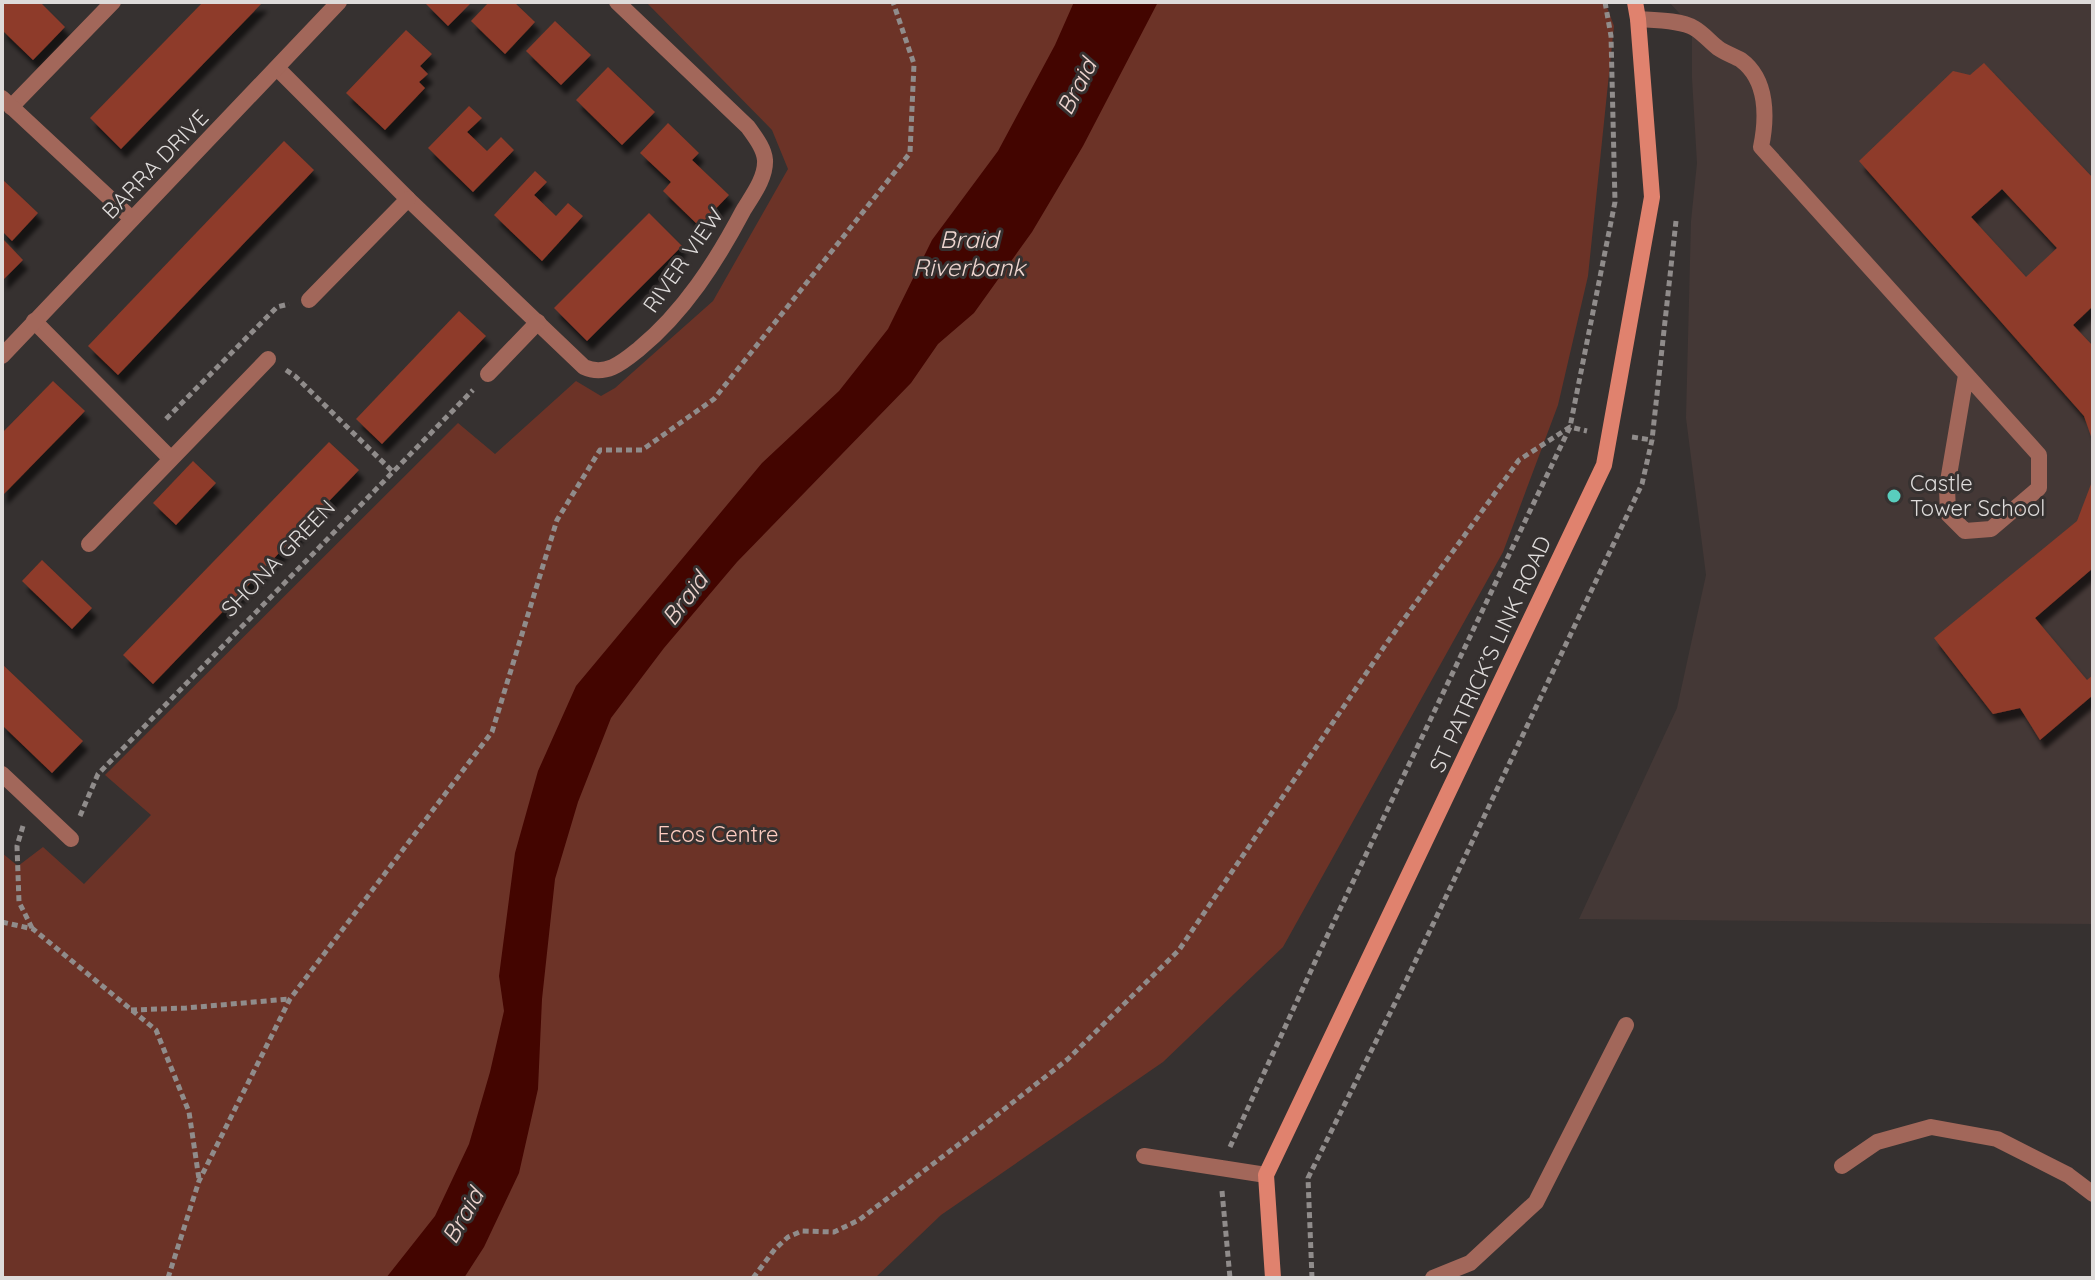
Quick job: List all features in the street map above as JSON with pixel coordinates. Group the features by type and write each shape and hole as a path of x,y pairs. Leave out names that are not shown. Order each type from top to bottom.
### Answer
{"street":[{"path":"113,2 7,103 132,219"},
{"name":"BARRA DRIVE","path":"2,356 339,2"},
{"name":"RIVER VIEW","path":"277,68 408,199 584,367 603,371 617,366 655,336 679,311 723,248 762,178 765,158 748,127 617,2"},
{"path":"1637,10 1662,21 1692,27 1718,48 1743,62 1759,81 1763,95 1765,130 1761,147 2039,455 2039,488 1991,529 1965,531 1948,514 1947,487 1966,375"},
{"name":"ST PATRICK’S LINK ROAD","path":"1273,1278 1266,1175 1604,465 1652,197 1637,10"},
{"path":"309,300 408,199"},
{"path":"34,321 170,458"},
{"path":"488,374 538,322"},
{"path":"89,544 268,359"},
{"path":"2,774 71,839"},
{"path":"1433,1278 1470,1263 1536,1202 1626,1025"},
{"path":"1842,1166 1877,1142 1931,1127 1997,1139 2068,1175 2093,1194"},
{"path":"1144,1156 1266,1175"}],"path":[{"path":"168,1278 199,1181 290,999 492,732 557,520 600,450 642,450 714,399 910,153 914,64 893,2"},
{"path":"1230,1278 1220,1168 1570,427 1615,202 1611,36 1605,2"},
{"path":"149,437 277,307 309,300"},
{"path":"253,331 268,359 295,376 393,472"},
{"name":"SHONA GREEN","path":"71,839 98,774 488,374"},
{"path":"753,1278 788,1237 802,1231 834,1232 859,1220 891,1197 1068,1059 1170,959 1197,924 1386,644 1519,460 1570,427"},
{"path":"1312,1278 1308,1178 1406,981 1642,484 1652,440"},
{"path":"31,801 17,846 19,902 33,929 156,1030 189,1112 199,1181"},
{"path":"2,922 33,929"},
{"path":"131,1010 290,999"}],"shaded area":[{"name":"Castle Tower School","path":"1669,2 2093,2 2093,924 1579,919 1677,708 1706,575 1686,418 1691,221 1697,163 1692,27"}],"green space":[{"name":"Ecos Centre","path":"646,2 1605,2 1614,26 1588,276 1558,405 1503,552 1283,947 1163,1062 941,1215 875,1278 2,1278 2,853 18,866 43,847 84,884 151,815 105,775 458,423 495,454 576,381 601,396 615,388 713,301 788,169 772,130"}],"water":[{"name":"Braid Riverbank","path":"1074,2 1158,2 1083,146 1032,232 974,313 938,344 911,383 737,562 664,648 611,718 578,802 555,879 542,999 538,1089 519,1173 484,1247 464,1278 386,1278 435,1216 469,1144 504,1011 499,976 515,853 538,771 576,686 762,463 839,391 888,329 932,240 998,151 1055,45"}],"building":[{"path":"2,2 40,2 65,27 33,60 2,30"},
{"path":"203,2 263,2 121,149 90,118"},
{"path":"424,2 472,2 448,26"},
{"path":"489,2 514,2 535,22 505,54 471,21"},
{"path":"555,21 591,55 561,85 526,51"},
{"path":"406,30 432,54 420,66 428,74 419,82 425,88 385,130 346,93"},
{"path":"1984,63 2093,178 2093,306 2073,325 2093,346 2093,442 2084,416 1859,161 1953,71 1970,75","holes":["2002,189 2057,248 2026,277 1971,217"]},
{"path":"608,67 655,112 622,145 576,100"},
{"path":"469,106 482,118 467,132 487,151 501,137 514,150 473,192 428,148"},
{"path":"668,123 699,153 692,160 729,195 699,226 663,191 671,182 640,153"},
{"path":"284,141 314,170 118,375 88,346"},
{"path":"535,171 547,182 534,195 556,216 568,203 583,216 542,261 494,215"},
{"path":"2,179 38,213 12,241 2,231"},
{"path":"649,213 682,246 587,341 554,308"},
{"path":"2,238 23,260 2,281"},
{"path":"459,311 486,336 382,444 356,419"},
{"path":"53,381 85,411 2,496 2,433"},
{"path":"329,442 359,470 153,684 123,655"},
{"path":"193,461 216,483 176,525 153,503"},
{"path":"2093,479 2093,568 2035,618 2087,680 2093,675 2093,695 2040,740 2020,708 1993,714 1934,638 2077,521"},
{"path":"42,560 92,608 72,629 22,581"},
{"path":"2,664 83,741 52,773 2,725"}],"place":[{"name":"Castle Tower School","path":"1894,496"}],"water label":[{"name":"Braid","path":"1077,87"},
{"name":"Braid","path":"685,599"},
{"name":"Braid","path":"463,1216"}]}
